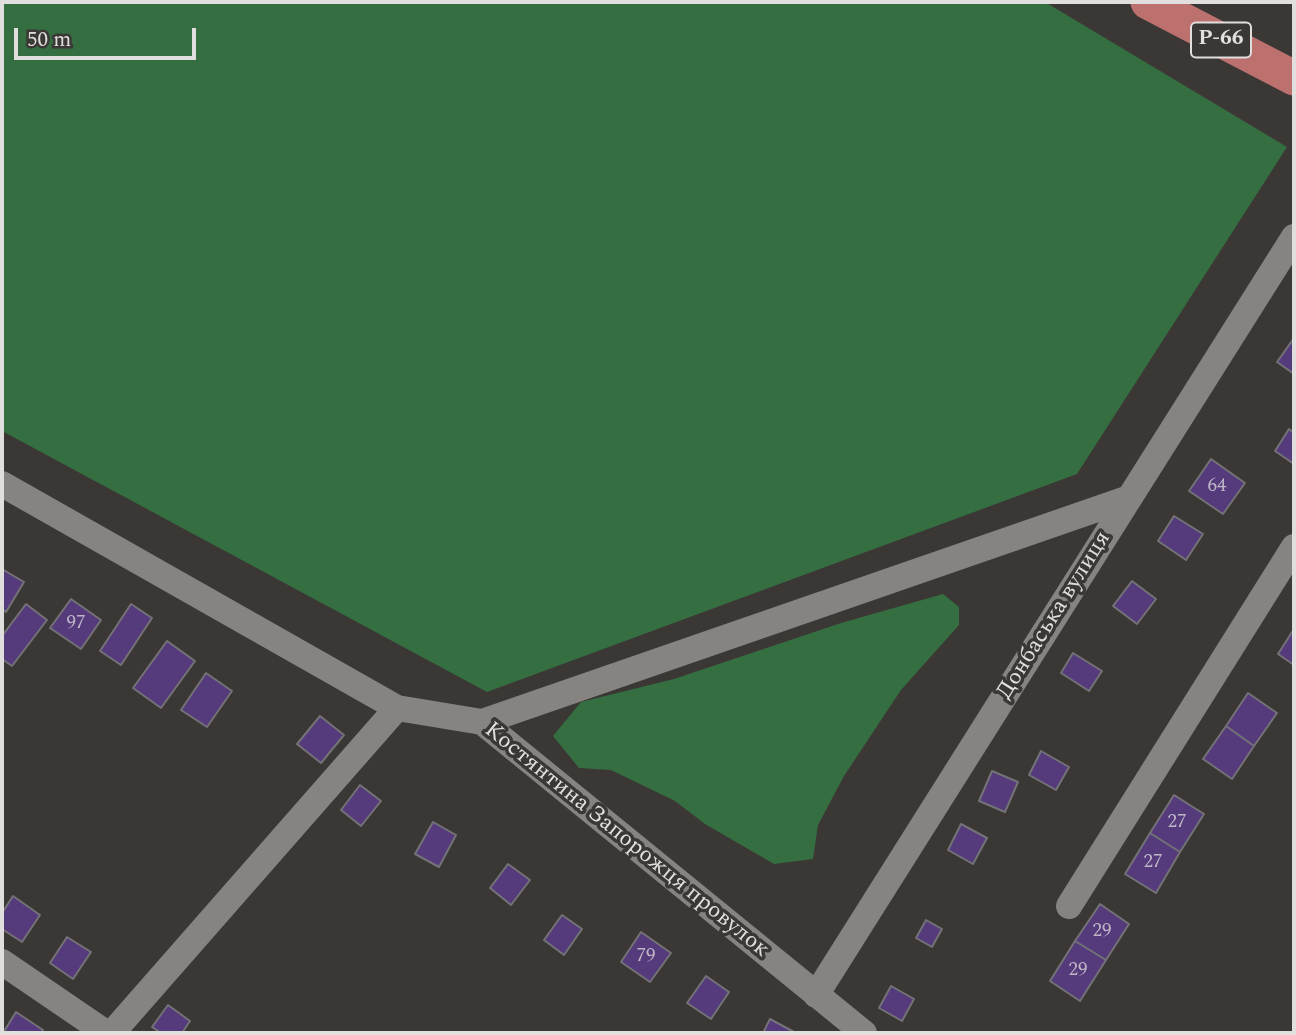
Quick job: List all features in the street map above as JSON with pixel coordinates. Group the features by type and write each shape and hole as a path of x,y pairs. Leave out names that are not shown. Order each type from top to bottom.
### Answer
{"main road":[{"name":"Р-66","path":"1148,2 1294,78"}],"street":[{"name":"Донбаська вулиця","path":"816,995 1294,237"},
{"name":"Костянтина Запорожця провулок","path":"2,484 397,708 482,722 864,1033"},
{"path":"482,722 1129,498"},
{"path":"1069,906 1294,547"},
{"path":"112,1033 397,708"},
{"path":"2,962 106,1033"}],"green space":[{"path":"2,2 1045,2 1287,147 1077,474 487,692 2,431"},
{"path":"943,594 959,607 959,625 901,690 844,776 818,825 813,859 774,864 705,824 675,801 611,770 579,768 553,736 581,702 674,679 841,623"}],"building":[{"path":"1294,338 1294,374 1277,362"},
{"path":"1289,429 1294,433 1294,464 1275,451"},
{"path":"1211,459 1245,483 1223,514 1189,491"},
{"path":"1174,516 1203,534 1186,560 1158,541"},
{"path":"2,569 24,582 6,612 2,609"},
{"path":"1132,581 1156,599 1137,624 1113,606"},
{"path":"71,599 101,620 81,649 50,628"},
{"path":"26,604 47,620 12,666 2,659 2,636"},
{"path":"131,604 152,618 121,665 100,651"},
{"path":"1294,629 1294,665 1278,654"},
{"path":"167,641 195,661 161,708 133,688"},
{"path":"1073,653 1102,671 1089,691 1061,673"},
{"path":"206,673 232,691 207,727 181,710"},
{"path":"1248,693 1277,713 1254,746 1226,726"},
{"path":"320,716 344,735 321,763 297,744"},
{"path":"1226,726 1254,746 1232,779 1203,759"},
{"path":"1041,751 1069,767 1056,790 1029,775"},
{"path":"992,771 1018,782 1005,812 979,801"},
{"path":"360,785 381,801 361,826 341,810"},
{"path":"1174,795 1204,814 1180,852 1150,833"},
{"path":"433,822 456,835 439,867 415,854"},
{"path":"961,824 987,838 973,864 948,850"},
{"path":"1150,833 1180,852 1156,893 1125,874"},
{"path":"508,864 530,880 511,905 490,888"},
{"path":"13,896 40,915 22,942 2,929 2,913"},
{"path":"1100,904 1129,924 1106,960 1075,941"},
{"path":"562,915 582,929 564,955 544,940"},
{"path":"926,920 942,929 932,947 916,938"},
{"path":"641,932 671,953 650,982 621,962"},
{"path":"67,937 91,952 73,979 50,963"},
{"path":"1075,941 1106,960 1080,1001 1050,981"},
{"path":"706,976 729,992 711,1019 687,1003"},
{"path":"891,986 914,999 902,1021 879,1008"},
{"path":"168,1005 190,1021 182,1033 161,1033 152,1027"},
{"path":"16,1012 43,1030 41,1033 3,1033"},
{"path":"770,1019 796,1033 763,1033"}]}
